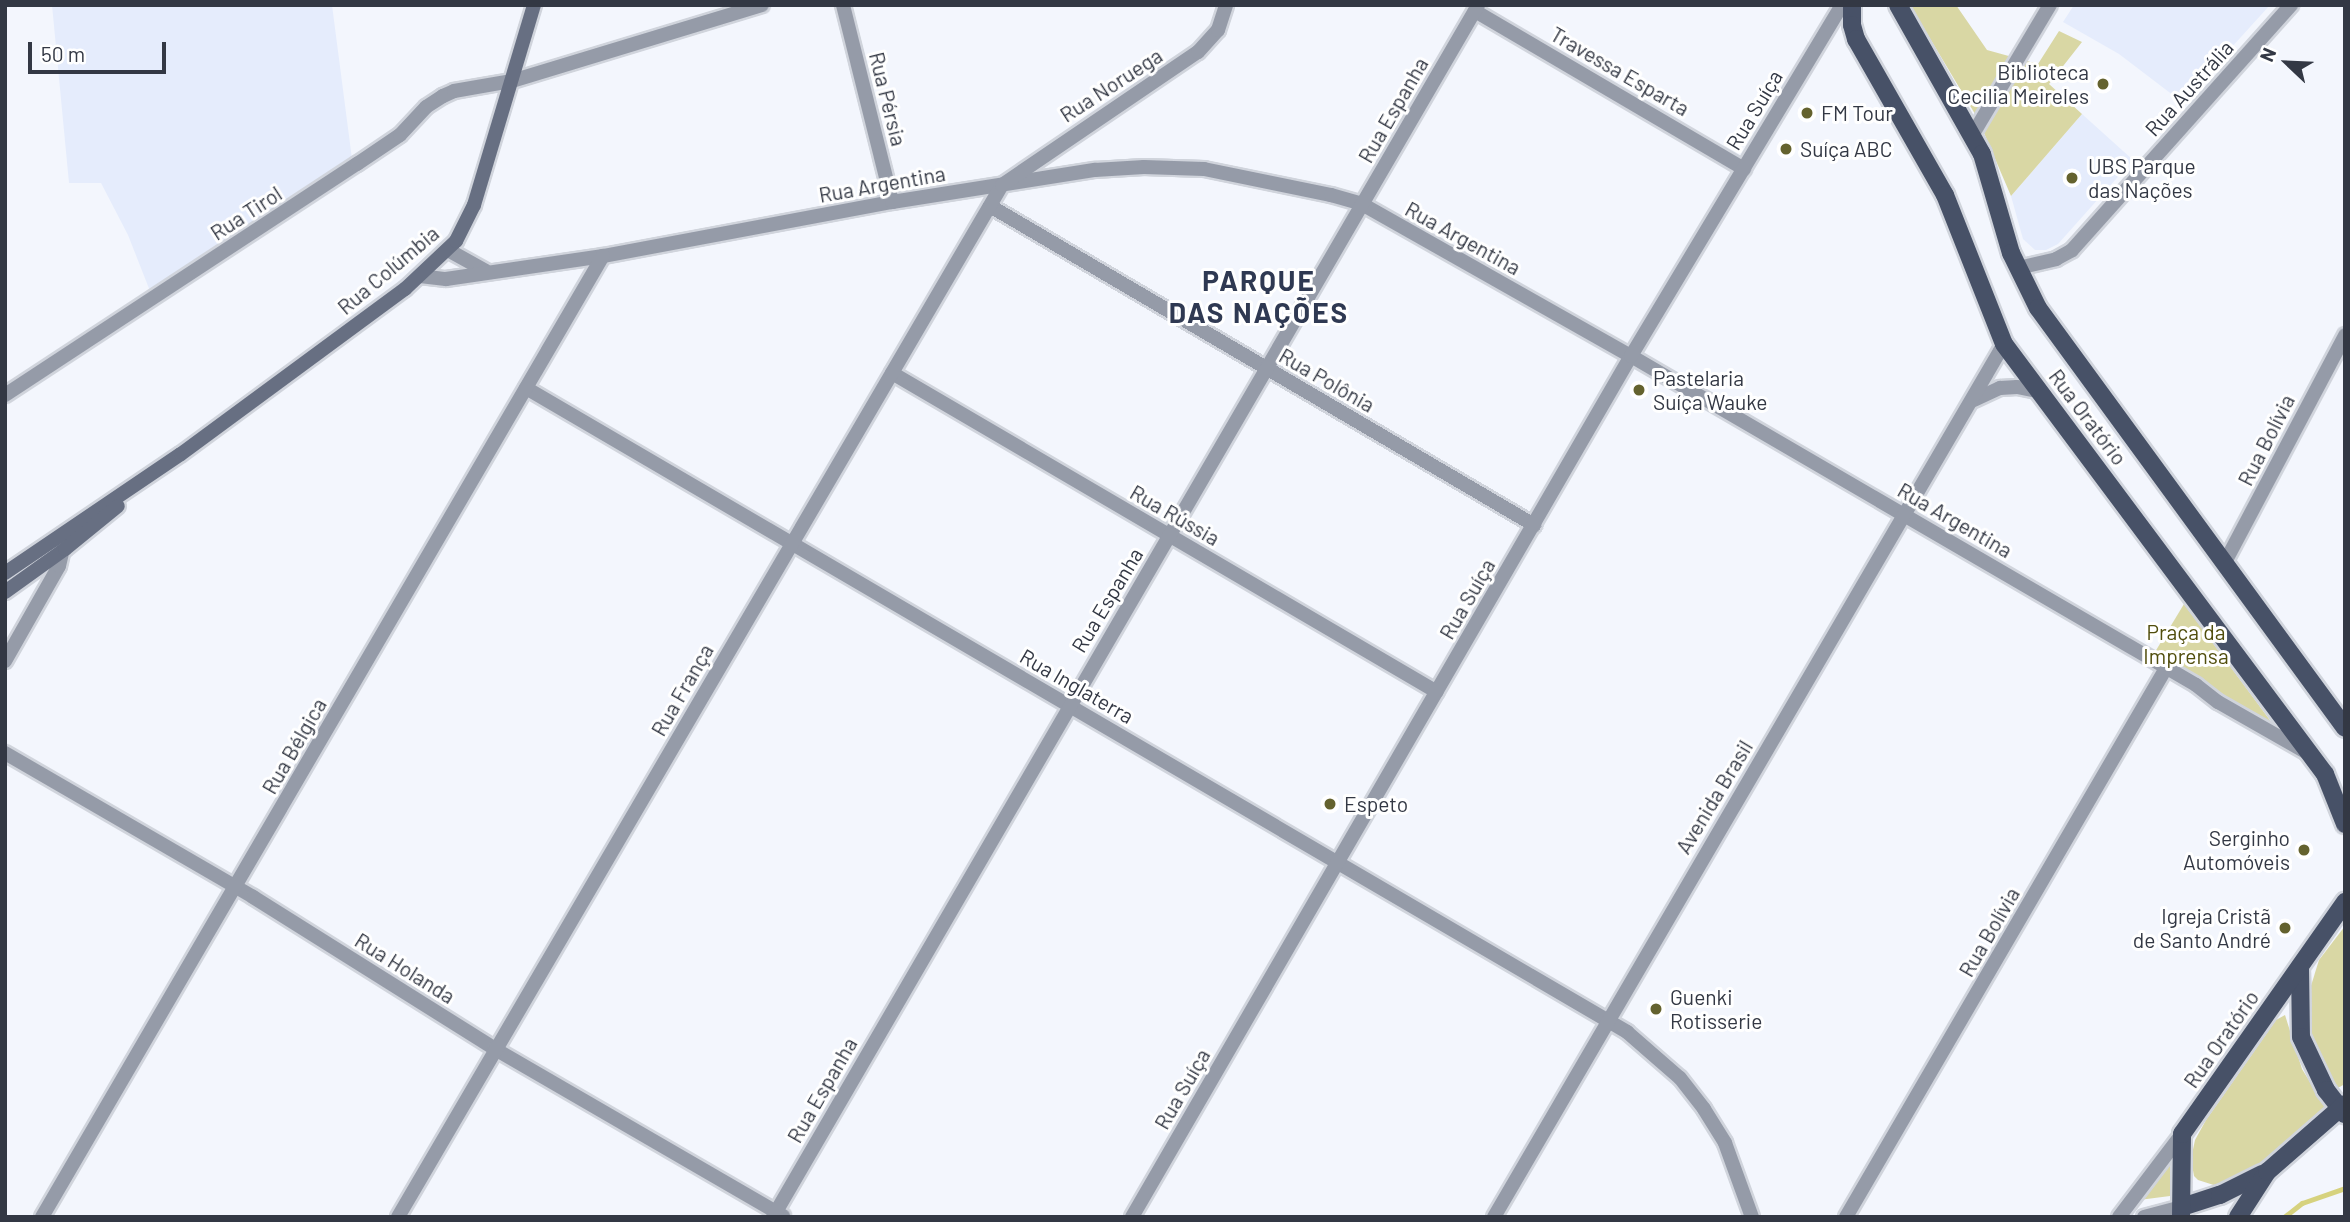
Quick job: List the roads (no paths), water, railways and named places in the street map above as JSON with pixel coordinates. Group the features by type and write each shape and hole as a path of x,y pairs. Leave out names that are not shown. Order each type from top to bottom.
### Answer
{"main road":[{"name":"Rua Colúmbia","path":"5,592 65,549 181,454 419,276 448,250 466,226 474,205 534,5"},
{"name":"Rua Oratório","path":"1852,5 1852,25 1856,40 1945,195 2004,345 2042,392 2325,774 2345,824"},
{"name":"Rua Oratório","path":"1898,5 1973,134 1991,176 2018,268 2046,320 2344,724"},
{"name":"Rua Colúmbia","path":"5,573 181,454"},
{"name":"Rua Oratório","path":"2182,1134 2345,902"},
{"path":"2182,1134 2182,1212 2267,1172 2343,1109 2312,1066 2301,1037 2300,967"},
{"path":"2238,1217 2267,1172"},
{"path":"2181,1178 2220,1195"}],"street":[{"name":"Rua Tirol","path":"5,395 358,164 400,135 426,107 443,96 454,91 512,81 762,5"},
{"name":"Rua Pérsia","path":"843,5 892,202"},
{"name":"Rua Noruega","path":"1002,185 1198,52 1218,30 1226,5"},
{"name":"Rua Suíça","path":"1132,1217 1631,356 1842,5"},
{"path":"1973,134 2050,5"},
{"name":"Rua Austrália","path":"2018,268 2056,259 2072,250 2291,5"},
{"name":"Travessa Esparta","path":"1477,8 1744,169"},
{"name":"Rua Espanha","path":"777,1215 1068,705 1170,536 1477,8"},
{"name":"Rua Argentina","path":"419,276 446,279 603,256 892,202 1094,170 1144,167 1204,169 1362,205 1905,514 2310,755"},
{"name":"Rua França","path":"398,1217 1002,185"},
{"name":"Rua Polônia","path":"990,206 1534,525"},
{"path":"448,250 487,272"},
{"name":"Rua Bélgica","path":"42,1217 603,256"},
{"path":"577,259 580,295"},
{"name":"Rua Bolívia","path":"2224,564 2345,335"},
{"name":"Avenida Brasil","path":"1494,1217 1606,1020 2004,345"},
{"name":"Rua Rússia","path":"892,373 1437,692"},
{"path":"1973,401 2000,388 2017,387 2042,392"},
{"name":"Rua Inglaterra","path":"527,388 1606,1020 1651,1051 1680,1078 1704,1109 1725,1143 1752,1217"},
{"path":"5,661 60,566 65,549 61,534"},
{"name":"Rua Bolívia","path":"1846,1217 2166,668"},
{"name":"Rua Holanda","path":"5,753 234,886 495,1049 777,1215"},
{"path":"2119,1217 2182,1134"},
{"path":"2144,1217 2182,1212"}],"waterway":[{"path":"2284,1217 2302,1203 2345,1188"}],"place":[{"name":"Biblioteca Cecilia Meireles","path":"2103,84"},
{"name":"FM Tour","path":"1807,113"},
{"name":"Suíça ABC","path":"1786,149"},
{"name":"UBS Parque das Nações","path":"2072,178"},
{"name":"Pastelaria Suíça Wauke","path":"1639,390"},
{"name":"Espeto","path":"1330,804"},
{"name":"Serginho Automóveis","path":"2304,850"},
{"name":"Igreja Cristã de Santo André","path":"2285,928"},
{"name":"Guenki Rotisserie","path":"1656,1009"}],"district":[{"name":"PARQUE DAS NAÇÕES","path":"1259,296"}],"park label":[{"name":"Praça da Imprensa","path":"2186,644"}]}
